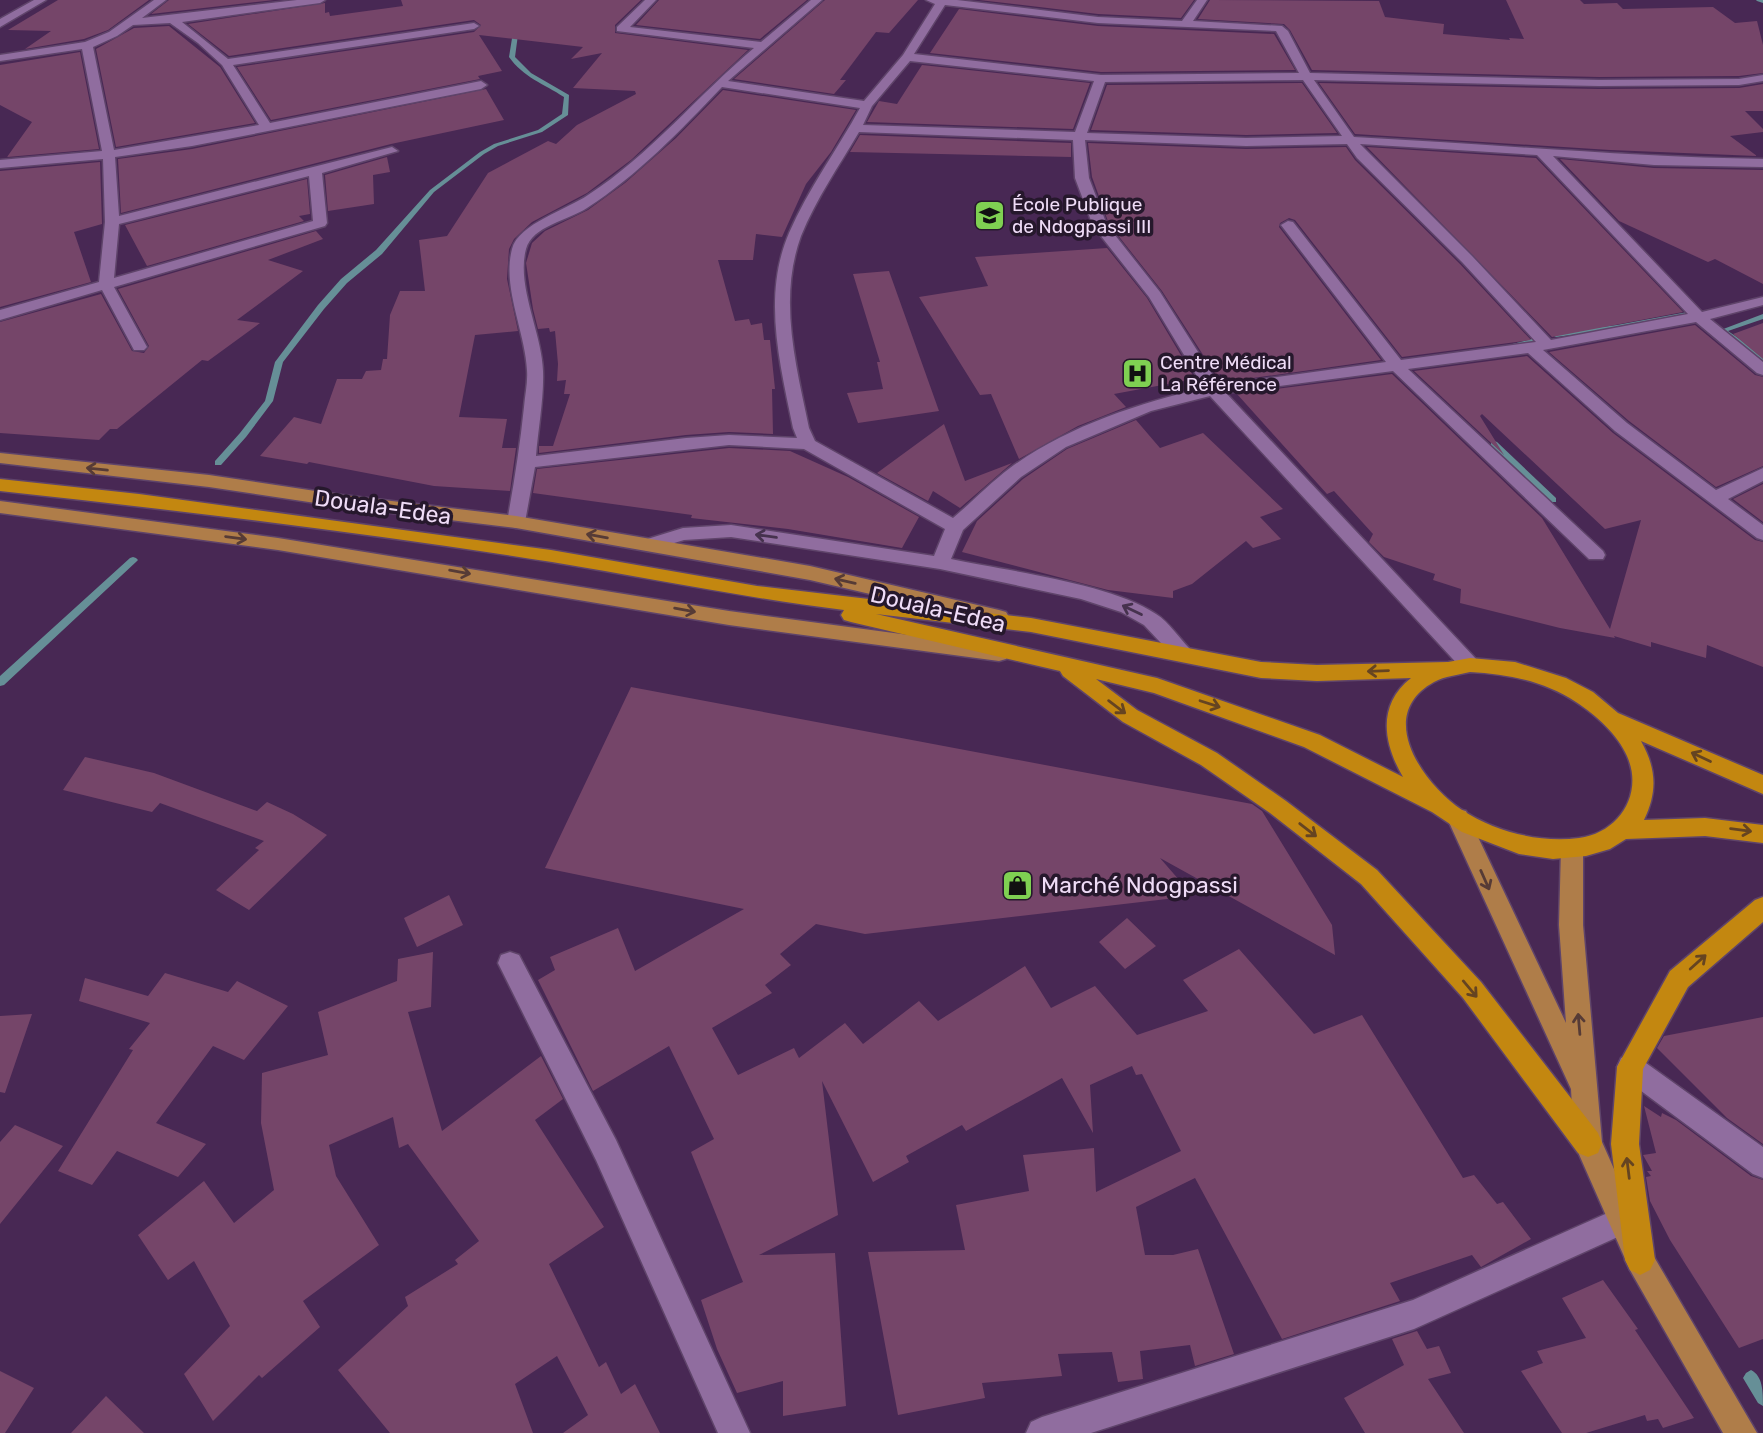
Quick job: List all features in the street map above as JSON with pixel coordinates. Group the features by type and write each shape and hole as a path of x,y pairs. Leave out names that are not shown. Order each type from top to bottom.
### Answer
{"highway":[{"name":"Douala-Edea","path":"0,485 139,500 551,556 757,593 1157,687 1240,713 1312,741 1449,812"},
{"name":"Douala-Edea","path":"757,593 1031,625 1261,670 1317,673 1447,669"},
{"path":"1470,665 1498,666 1528,672 1558,683 1585,698 1610,718 1629,741 1641,765 1644,789 1639,811 1624,830 1601,843 1572,849 1538,848 1503,840 1449,812 1418,783 1402,759 1395,734 1397,712 1407,693 1424,679 1447,669 1470,665"},
{"path":"1063,666 1130,716 1209,759 1369,877 1472,990 1588,1143"},
{"path":"1610,718 1763,785"},
{"path":"1624,830 1704,827 1763,834"},
{"path":"1640,1260 1625,1144 1630,1067 1679,979 1763,907"}],"main road":[{"path":"0,458 209,481 342,501 516,522 810,573 1031,625"},
{"path":"0,507 363,556 729,618 1025,657"},
{"path":"1449,812 1585,1092"},
{"path":"1572,849 1571,925 1588,1143 1640,1260 1741,1433"}],"street":[{"path":"0,24 41,0"},
{"path":"0,58 87,45 113,34 161,0"},
{"path":"131,22 172,20 320,0"},
{"path":"651,0 621,25 621,29 761,46"},
{"path":"516,522 527,463 535,370 517,272 519,247 537,229 578,208 616,183 676,130 719,83 817,0"},
{"path":"808,444 801,428 781,310 789,253 813,199 867,105 907,57 939,0 1098,20 1278,28 1283,31 1306,76 1349,140 1468,259 1539,346 1621,427 1763,534"},
{"path":"1185,24 1202,0"},
{"path":"172,20 202,41 226,64 266,127"},
{"path":"226,64 314,48 474,26"},
{"path":"87,45 109,155 112,222 106,285 139,347"},
{"path":"907,57 1101,78 1306,76 1599,83 1739,82 1763,78"},
{"path":"1101,78 1079,137 1082,178 1100,226 1155,295 1214,390 1470,665"},
{"path":"719,83 867,105"},
{"path":"0,164 109,155 190,143 481,85"},
{"path":"855,128 1246,142 1349,140 1541,151 1654,161 1763,163"},
{"path":"112,222 392,151"},
{"path":"1541,151 1699,317 1763,370"},
{"path":"0,314 320,223 320,200 315,170"},
{"path":"1288,225 1396,364 1596,555"},
{"path":"940,562 955,527 1015,473 1060,443 1145,407 1214,390 1539,346 1699,317 1763,301"},
{"path":"527,463 729,440 808,444 955,527"},
{"path":"1717,497 1763,474"},
{"path":"648,545 683,534 731,531 940,562 1082,593 1128,607 1151,620 1183,654"},
{"path":"510,963 606,1150 734,1433"},
{"path":"1630,1067 1763,1164"},
{"path":"1042,1433 1414,1314 1523,1267 1621,1220"}],"building":[{"path":"58,0 149,0 108,30 84,39 25,49 51,31 8,30"},
{"path":"169,0 274,0 151,14"},
{"path":"401,0 641,0 615,25 615,33 748,50 631,160 587,193 532,222 514,239 509,249 507,279 518,331 475,335 459,417 507,419 502,448 516,448 510,491 434,486 309,462 307,464 260,456 294,417 321,424 337,379 362,379 366,371 381,370 383,359 387,359 390,315 400,291 425,291 419,240 447,236 488,173 548,141 556,144 577,125 636,94 635,91 573,88 602,53 571,59 583,47 479,35 502,71 478,76 480,79 271,120 237,67 474,32 481,25 474,20 229,56 188,24 325,3 325,13 329,12 330,16 403,6"},
{"path":"659,0 807,0 760,39 636,25"},
{"path":"825,0 918,0 889,33 876,32 840,80 846,80 834,94 734,79"},
{"path":"979,0 1194,0 1181,18 1098,14"},
{"path":"1210,0 1379,1 1385,17 1444,24 1443,34 1510,40 1509,38 1524,39 1506,0 1580,0 1584,4 1617,3 1623,9 1713,7 1735,23 1757,21 1763,45 1763,73 1739,76 1599,77 1312,70 1284,24 1198,19"},
{"path":"959,9 1098,26 1274,34 1295,70 1101,72 930,53"},
{"path":"169,26 220,67 255,123 116,147 96,49 134,28"},
{"path":"80,52 99,149 7,157 32,122 0,105 0,65"},
{"path":"922,65 1090,83 1073,129 867,122 879,101 897,104"},
{"path":"1302,83 1337,133 1246,135 1091,130 1107,85"},
{"path":"1319,83 1599,89 1739,88 1763,84 1763,111 1745,111 1763,132 1730,136 1757,156 1355,134"},
{"path":"486,89 504,120 391,144 121,213 118,159 192,149"},
{"path":"723,90 856,110 831,152 806,184 782,237 756,234 753,260 718,260 735,321 749,319 751,325 762,323 764,340 770,340 775,389 772,389 773,434 729,432 686,435 539,453 539,446 553,446 570,394 564,394 566,380 557,381 555,331 550,332 549,328 538,329 526,263 532,243 545,231 588,210 625,183 676,138"},
{"path":"860,135 1071,143 1071,157 850,152"},
{"path":"1088,143 1246,149 1346,147 1355,160 1460,264 1531,340 1402,357 1295,220 1289,218 1280,223 1279,227 1381,360 1225,382 1221,374 1216,375 1162,291 1109,224 1092,177"},
{"path":"1367,147 1536,158 1683,312 1552,337"},
{"path":"387,157 390,172 373,175 374,204 328,211 325,175"},
{"path":"1560,159 1654,168 1763,170 1763,284 1715,259 1708,262 1619,221"},
{"path":"100,162 102,224 74,232 91,282 0,307 0,171"},
{"path":"307,179 310,214 299,216 304,221 147,266 125,225"},
{"path":"316,231 323,239 268,260 303,271 237,320 260,323 208,361 202,360 117,429 110,429 99,440 0,433 0,322 101,294 132,351 144,353 149,346 118,289"},
{"path":"1107,248 1147,298 1195,379 1114,394 1126,407 1078,426 1019,459 991,394 980,395 919,297 988,286 975,257"},
{"path":"889,271 939,411 858,423 847,393 883,389 877,362 880,362 853,274"},
{"path":"1763,323 1763,359 1733,334"},
{"path":"1695,325 1755,375 1763,377 1763,466 1716,487 1629,421 1549,352"},
{"path":"1527,356 1613,433 1755,540 1763,542 1763,667 1707,645 1706,658 1651,642 1651,647 1614,636 1615,638 1560,628 1460,603 1461,589 1433,580 1435,574 1384,557 1369,542 1373,534 1334,491 1327,494 1237,394 1392,374 1542,518 1610,629 1641,520 1605,529 1482,414 1480,416 1504,455 1414,371"},
{"path":"1136,420 1160,448 1203,433 1283,509 1260,517 1281,539 1253,548 1246,541 1192,584 1173,591 1173,598 1108,590 962,552 977,521 1023,479 1067,449"},
{"path":"944,424 965,481 1012,463 960,508 933,491 928,501 877,473"},
{"path":"729,448 790,451 848,477 919,517 902,548 533,493 537,469"},
{"path":"1763,484 1763,522 1733,499"},
{"path":"631,687 1252,804 1262,811 1332,925 1335,955 1160,858 1193,896 865,934 816,924 780,954 791,965 765,985 772,993 712,1028 738,1075 794,1048 799,1058 845,1023 863,1044 919,1001 938,1021 1025,966 1051,1008 1095,986 1137,1035 1208,1011 1183,980 1239,949 1314,1034 1362,1015 1463,1178 1474,1175 1497,1204 1503,1202 1531,1239 1481,1267 1472,1255 1390,1283 1400,1301 1282,1339 1195,1178 1136,1207 1145,1255 1173,1255 1198,1249 1234,1354 1195,1366 1190,1345 1140,1351 1143,1379 1118,1382 1112,1352 1058,1354 1062,1376 982,1383 985,1398 898,1415 868,1252 965,1250 956,1205 1029,1191 1023,1155 1094,1148 1096,1192 1181,1151 1142,1074 1136,1075 1132,1066 1090,1085 1093,1133 1062,1078 966,1131 962,1125 906,1156 909,1162 873,1182 822,1081 838,1215 759,1255 835,1253 846,1406 783,1416 783,1381 737,1393 717,1349 701,1300 743,1282 691,1152 714,1139 669,1046 593,1091 538,980 555,970 550,957 618,928 635,971 744,909 545,868"},
{"path":"85,757 154,773 257,811 267,802 327,835 249,910 216,890 259,850 255,848 264,841 160,803 152,812 63,790"},
{"path":"449,895 463,925 417,947 404,918"},
{"path":"1127,918 1156,946 1125,969 1099,942"},
{"path":"433,952 431,1007 408,1012 442,1131 541,1056 563,1099 535,1120 604,1227 549,1264 599,1367 606,1362 621,1394 635,1384 660,1433 563,1433 588,1415 557,1356 515,1384 533,1433 390,1433 338,1370 408,1306 405,1297 458,1264 455,1260 479,1241 408,1144 399,1148 393,1117 329,1145 336,1176 379,1245 303,1301 320,1327 262,1378 259,1375 213,1421 184,1374 230,1326 194,1261 168,1280 138,1235 204,1181 234,1223 274,1190 261,1123 262,1073 328,1055 318,1012 397,981 398,959"},
{"path":"165,973 228,992 237,981 288,1006 244,1060 213,1046 156,1123 206,1144 178,1177 117,1151 92,1185 58,1171 133,1050 129,1049 150,1023 79,1001 85,978 148,996"},
{"path":"32,1014 5,1093 0,1092 0,1016"},
{"path":"1763,1017 1763,1144 1727,1118 1657,1048 1664,1036"},
{"path":"1644,1106 1661,1117 1662,1113 1676,1120 1751,1176 1763,1180 1763,1339 1739,1348 1670,1240 1650,1201 1646,1177 1651,1176 1647,1171 1652,1171 1643,1155 1656,1153"},
{"path":"15,1125 63,1146 0,1224 0,1142"},
{"path":"1603,1280 1638,1329 1635,1330 1694,1418 1663,1428 1658,1419 1647,1421 1645,1415 1586,1433 1562,1433 1548,1412 1521,1371 1543,1363 1537,1351 1586,1338 1562,1298"},
{"path":"1417,1331 1427,1349 1439,1346 1451,1373 1428,1379 1464,1433 1365,1433 1344,1398 1404,1365 1392,1339"},
{"path":"0,1371 34,1388 5,1433 0,1433"},
{"path":"106,1396 144,1433 71,1433"}],"waterway":[{"path":"1759,0 1763,1"},
{"path":"218,463 269,401 279,362 321,307 344,281 379,252 432,191 482,153 496,145 540,131 565,115 567,96 529,75 512,57 516,27"},
{"path":"1556,335 1693,313"},
{"path":"1763,316 1722,331 1763,359"},
{"path":"1501,348 1539,339"},
{"path":"1494,444 1553,500"},
{"path":"0,682 133,560"},
{"path":"1751,1378 1763,1398"}],"place":[{"name":"École Publique de Ndogpassi III","path":"989,215"},
{"name":"Centre Médical La Référence","path":"1137,373"},
{"name":"Marché Ndogpassi","path":"1018,885"}]}
